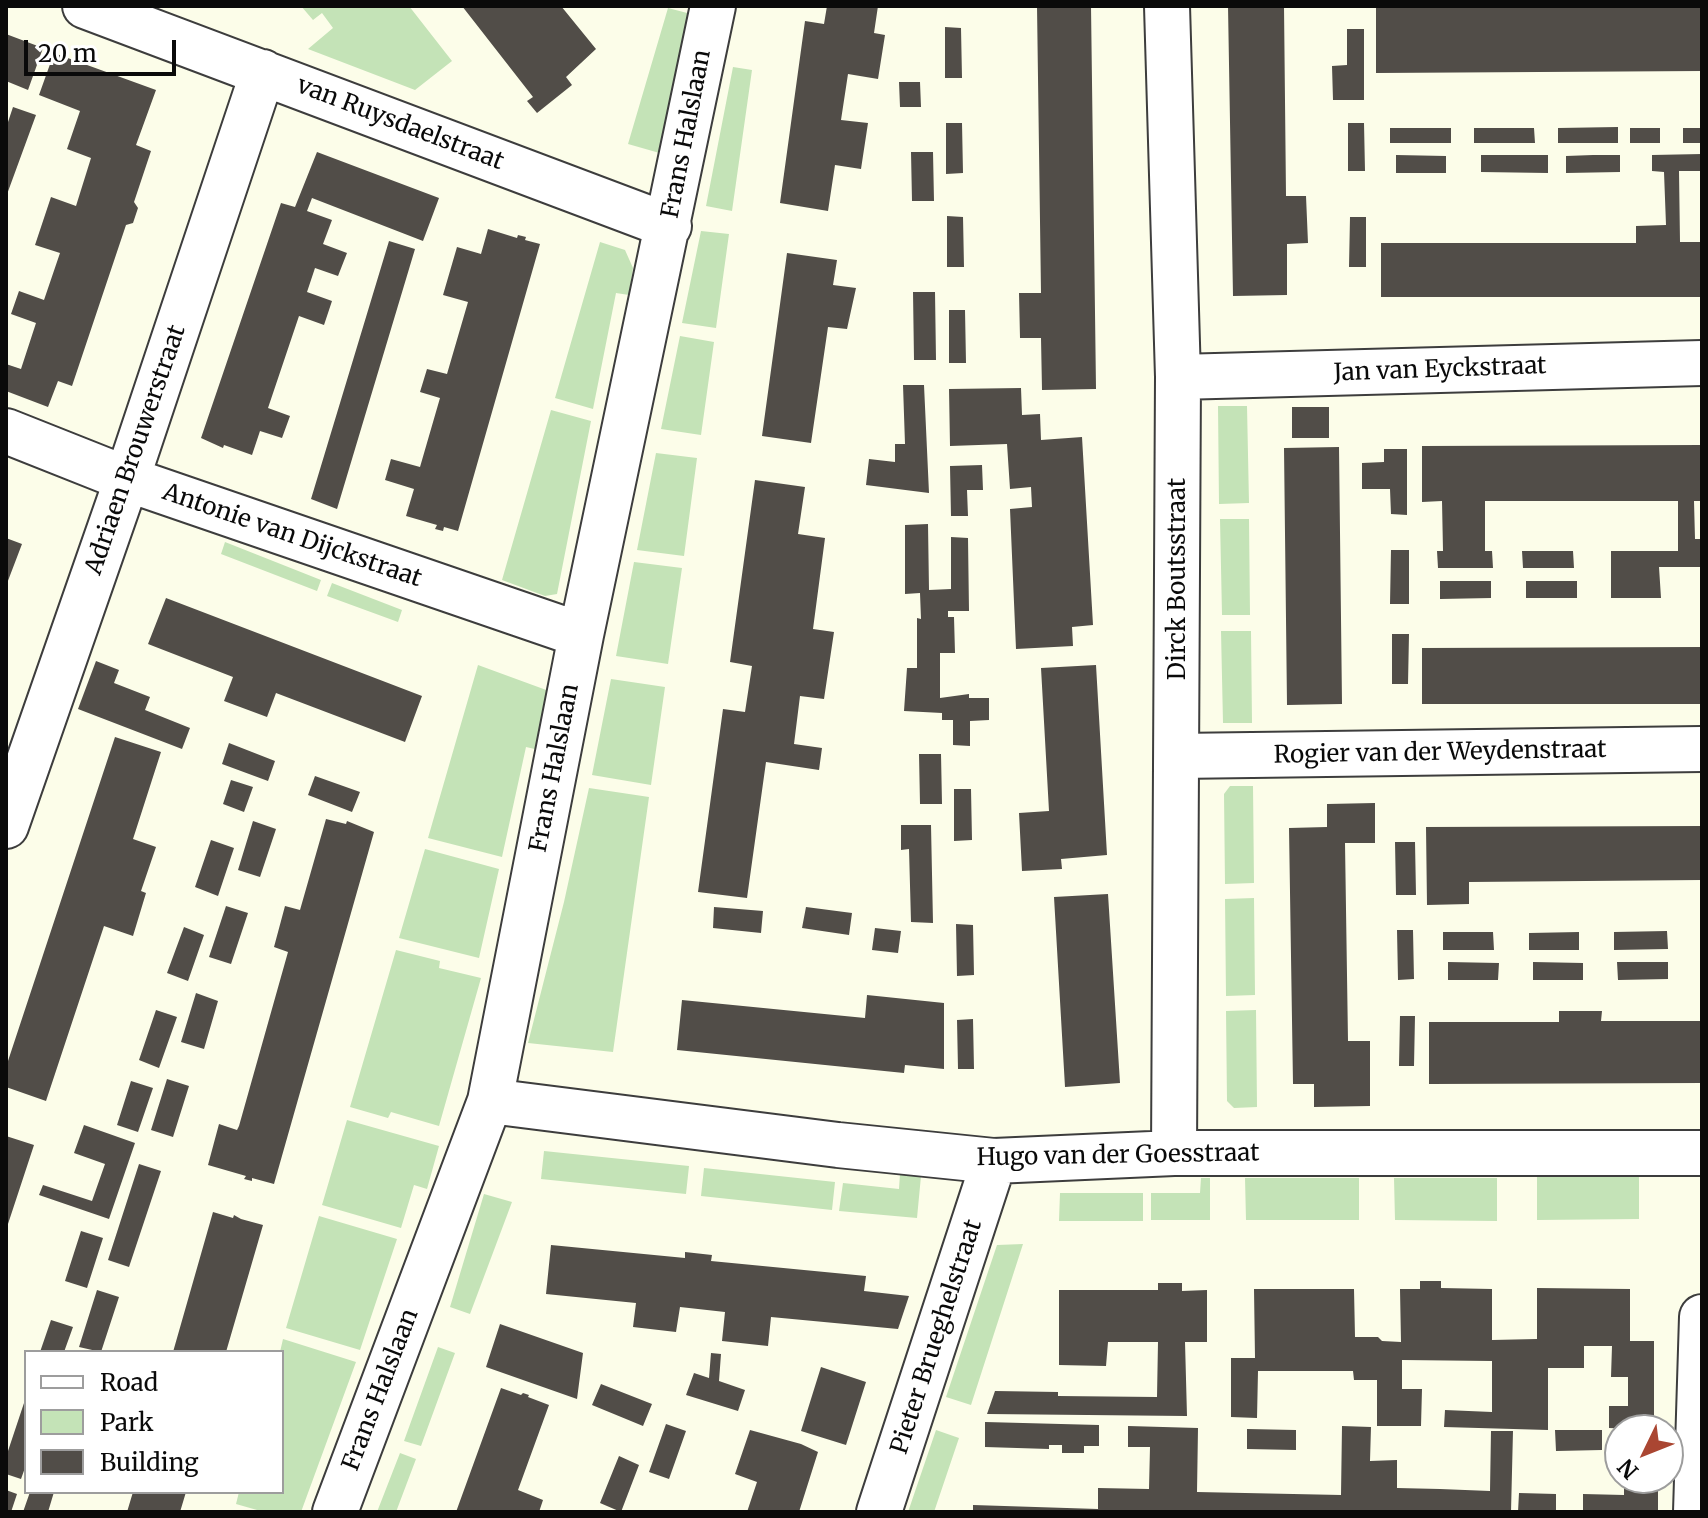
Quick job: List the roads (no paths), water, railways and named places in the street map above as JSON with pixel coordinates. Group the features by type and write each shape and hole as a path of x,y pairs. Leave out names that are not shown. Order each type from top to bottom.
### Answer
{"street":[{"name":"van Ruysdaelstraat","path":"85,6 669,226"},
{"name":"Frans Halslaan","path":"335,1512 490,1101 581,635 713,6"},
{"name":"Dirck Boutsstraat","path":"1167,6 1178,377 1174,1153"},
{"name":"Adriaen Brouwerstraat","path":"6,826 127,479 263,72"},
{"name":"Jan van Eyckstraat","path":"1178,377 1702,363"},
{"name":"Antonie van Dijckstraat","path":"6,431 127,479 581,635"},
{"name":"Rogier van der Weydenstraat","path":"1177,756 1702,749"},
{"name":"Hugo van der Goesstraat","path":"490,1101 838,1145 994,1161 1174,1153 1702,1153"},
{"name":"Pieter Brueghelstraat","path":"879,1512 994,1161"},
{"path":"1696,1512 1702,1317"}]}
